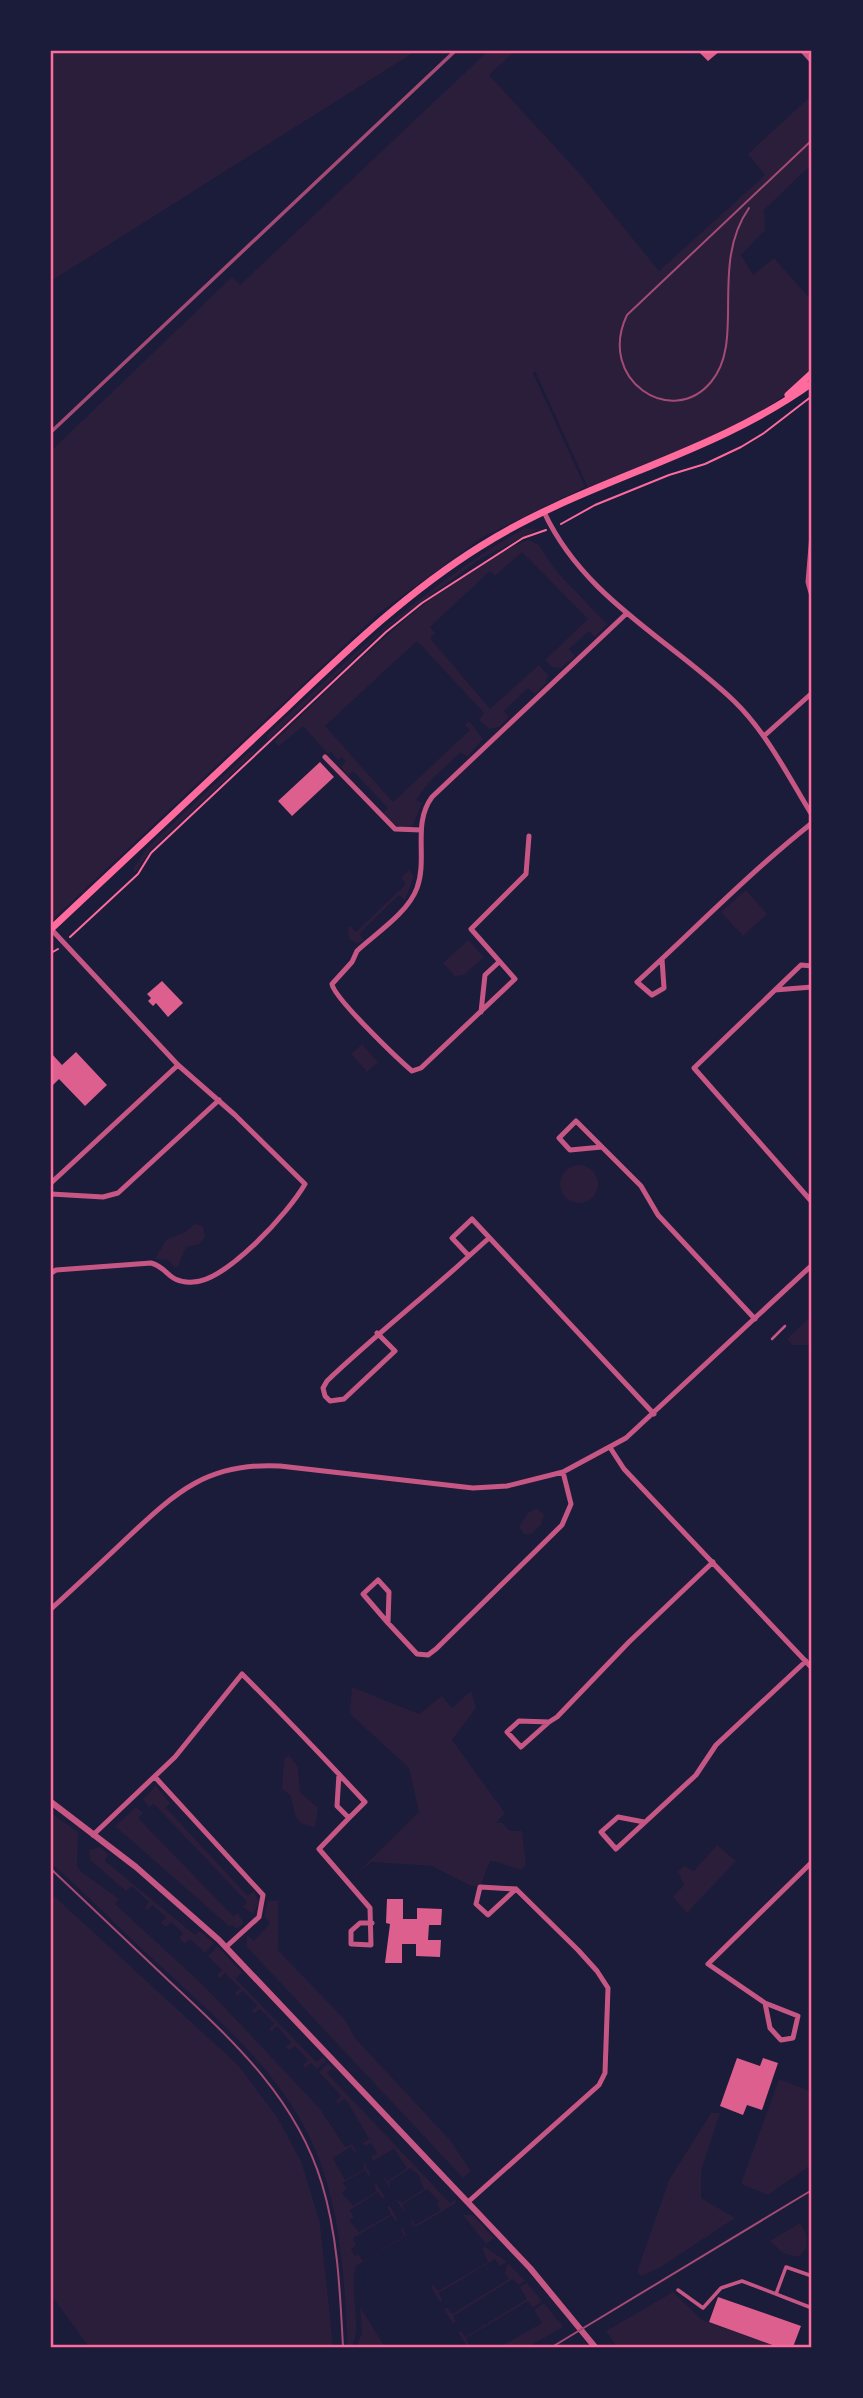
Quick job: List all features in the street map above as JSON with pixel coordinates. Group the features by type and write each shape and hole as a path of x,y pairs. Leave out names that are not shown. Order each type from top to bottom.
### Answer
{"main road":[{"path":"753,419 782,400 812,373"},
{"path":"51,929 397,606 481,546 544,512 702,445 780,406 812,383"}],"street":[{"path":"803,51 812,61"},
{"path":"544,512 581,572 626,614 717,686 764,736 812,815"},
{"path":"812,535 808,582 812,596"},
{"path":"529,836 526,874 471,929 471,933 514,979 421,1068 412,1071 333,990 334,978 414,894 419,877 424,812 432,797 626,614"},
{"path":"764,736 812,692"},
{"path":"325,757 395,828 408,832 421,830"},
{"path":"662,959 664,988 652,995 637,982 662,959 812,823"},
{"path":"51,929 178,1065 219,1100 305,1184 291,1208 230,1266 195,1283 173,1280 151,1263 56,1270 51,1273"},
{"path":"481,1012 485,975 499,961"},
{"path":"812,966 801,965 694,1068 812,1202"},
{"path":"775,990 812,987"},
{"path":"51,1183 178,1065"},
{"path":"51,1194 103,1197 118,1193 219,1100"},
{"path":"602,1147 570,1150 559,1138 576,1121 602,1147 649,1195 658,1215 755,1319"},
{"path":"469,1256 452,1238 472,1219 654,1414"},
{"path":"377,1333 395,1351 344,1399 330,1401 324,1396 323,1388 327,1381 377,1333 489,1238"},
{"path":"51,1609 166,1502 192,1483 217,1472 243,1466 272,1465 438,1486 490,1488 563,1472 611,1449 654,1414 812,1265"},
{"path":"611,1449 624,1469 812,1668"},
{"path":"388,1623 389,1592 378,1580 363,1594 388,1623 417,1654 428,1655 436,1649 562,1525 571,1504 563,1472"},
{"path":"549,1722 519,1721 507,1732 521,1747 549,1722 713,1562"},
{"path":"644,1822 618,1817 601,1832 616,1849 696,1775 731,1731 806,1661"},
{"path":"93,1835 155,1777 242,1674 365,1802 318,1849 370,1908 372,1923 372,1945 351,1944 351,1931 360,1923 372,1923"},
{"path":"339,1774 337,1806 349,1818"},
{"path":"155,1777 263,1895 259,1917 226,1947"},
{"path":"51,1802 171,1896 226,1947 542,2282 595,2347"},
{"path":"765,2003 774,2035 781,2040 793,2038 798,2016 765,2003 708,1964 812,1862"},
{"path":"468,2202 599,2085 605,2073 609,1997 605,1982 578,1950 516,1889 480,1887 476,1904 488,1915 516,1889"},
{"path":"776,2294 786,2267 812,2277"},
{"path":"678,2290 703,2308 721,2288 742,2281 812,2308"}],"lane":[{"path":"772,1339 785,1326"}],"path":[{"path":"51,953 138,874 152,853 386,632 463,574 523,538 570,521 575,514 669,475 705,464 741,447 812,396"}],"shaded area":[{"path":"51,51 416,51 51,281"},
{"path":"488,51 515,51 489,75 581,175 659,271 765,175 748,154 812,95 812,164 764,210 765,230 741,255 753,275 774,258 812,301 812,373 761,411 734,427 590,492 535,371 533,373 585,487 483,537 379,613 51,921 51,451 232,277 240,285"},
{"path":"525,528 539,529 480,559 385,629 267,741 267,735 389,624 453,574"},
{"path":"528,540 538,544 557,572 607,624 595,637 589,631 569,649 575,656 561,668 552,667 545,660 588,619 522,552 495,576 490,571 430,627 435,633 430,638 490,709 539,665 548,675 546,683 535,694 528,688 504,711 509,717 499,727 489,729 479,720 484,713 417,641 325,726 393,802 470,730 465,725 469,721 483,739 467,757 461,752 430,781 416,800 422,803 412,827 399,827 389,820 383,813 388,808 353,771 348,776 341,767 346,761 342,757 338,760 331,752 328,754 303,726 279,746 274,742 361,658 427,602 495,556"},
{"path":"257,750 150,851 135,873 133,869 147,848 248,753"},
{"path":"409,870 414,876 405,900 399,895 359,934 364,940 357,943 349,939 348,928 350,926 356,932 406,884 401,878"},
{"path":"746,890 767,914 743,936 721,912"},
{"path":"468,940 484,957 464,975 455,976 443,963"},
{"path":"362,1044 378,1062 367,1072 351,1054"},
{"path":"579,1165 592,1171 598,1184 592,1197 579,1203 566,1197 560,1184 566,1171"},
{"path":"195,1224 203,1226 205,1237 200,1244 186,1247 178,1266 175,1268 168,1260 155,1259 166,1240 185,1232"},
{"path":"812,1315 812,1345 792,1345 787,1339"},
{"path":"537,1508 544,1515 541,1525 531,1534 524,1534 519,1527 528,1513"},
{"path":"352,1687 419,1714 442,1696 452,1708 471,1691 476,1708 452,1740 505,1813 496,1823 502,1823 510,1831 522,1831 526,1864 522,1869 490,1861 480,1887 471,1886 432,1866 371,1862 348,1882 419,1812 409,1768 350,1714"},
{"path":"289,1755 298,1767 300,1792 318,1808 315,1827 299,1820 290,1795 282,1789 284,1759"},
{"path":"156,1786 170,1803 166,1808 248,1896 254,1891 259,1903 253,1914 243,1907 247,1902 154,1804 149,1807 143,1799"},
{"path":"136,1807 143,1813 138,1818 233,1916 238,1913 244,1924 236,1929 233,1925 230,1927 115,1826"},
{"path":"51,1813 78,1832 77,1865 80,1871 119,1899 115,1904 202,1984 320,2109 345,2147 352,2144 357,2152 351,2147 333,2158 345,2180 364,2169 363,2161 371,2175 365,2170 343,2183 347,2189 342,2193 353,2206 377,2191 374,2184 376,2183 385,2197 382,2199 378,2192 350,2210 354,2217 349,2220 359,2232 391,2214 387,2207 390,2206 398,2220 392,2215 353,2238 356,2245 351,2249 355,2256 358,2254 363,2261 404,2236 401,2229 403,2228 406,2236 356,2266 356,2327 352,2347 348,2347 340,2249 332,2201 317,2154 304,2125 268,2073 225,2026 51,1863"},
{"path":"717,1845 736,1861 687,1913 673,1897 684,1885 678,1871 684,1866 694,1871"},
{"path":"100,1847 108,1854 105,1861 195,1935 200,1931 214,1943 205,1953 190,1939 185,1944 179,1938 183,1933 171,1922 166,1927 161,1923 166,1917 152,1905 148,1910 145,1908 149,1902 132,1886 126,1891 90,1860 89,1850"},
{"path":"54,1896 238,2065 277,2117 301,2161 320,2223 333,2347 89,2347 51,2295 51,1900"},
{"path":"268,1901 278,1901 278,1950 345,2020 355,2038 449,2139 471,2171 463,2178 246,1946 247,1935 254,1941 270,1923 264,1916"},
{"path":"217,1946 242,1972 236,1979 316,2062 323,2057 326,2061 317,2069 311,2063 305,2068 303,2065 308,2060 295,2046 289,2050 286,2047 291,2042 277,2026 272,2031 269,2029 274,2023 260,2009 254,2013 252,2011 257,2005 243,1991 237,1996 235,1993 240,1988 225,1973 220,1978 217,1975 222,1970 208,1956"},
{"path":"328,2063 332,2068 327,2073 450,2203 455,2200 456,2203 416,2227 412,2225 411,2218 415,2225 441,2210 437,2204 439,2201 427,2189 403,2204 404,2212 395,2198 402,2203 424,2189 418,2174 410,2168 389,2182 391,2190 382,2175 388,2181 407,2168 394,2149 373,2161 371,2157 377,2153 371,2143 365,2146 363,2143 369,2139 348,2103 344,2099 338,2104 336,2101 341,2096 319,2072"},
{"path":"779,2079 812,2092 812,2164 768,2195 741,2184"},
{"path":"711,2113 720,2113 701,2171 701,2198 735,2218 661,2267 641,2276 637,2272 669,2180"},
{"path":"463,2215 473,2215 494,2238 486,2244"},
{"path":"800,2223 807,2241 805,2250 798,2257 783,2253 770,2241"},
{"path":"485,2247 507,2262 500,2266 495,2259 439,2293 442,2300 440,2302 431,2287 433,2285 438,2291 488,2262 482,2248"},
{"path":"508,2263 525,2281 518,2285 513,2279 453,2316 456,2322 453,2324 444,2309 447,2308 452,2314 509,2279 505,2273"},
{"path":"527,2283 542,2301 533,2308 528,2301 466,2338 469,2345 467,2347 458,2332 461,2331 465,2337 527,2299 520,2287"},
{"path":"673,2292 702,2320 778,2347 617,2347 606,2331"},
{"path":"544,2303 563,2327 528,2347 500,2347 542,2323 534,2310"},
{"path":"360,2307 385,2347 356,2347 362,2333"}],"building":[{"path":"698,51 720,51 708,61"},
{"path":"320,762 334,777 292,816 278,801"},
{"path":"162,981 183,1003 168,1017 156,1003 153,1006 148,1001 151,998 147,994"},
{"path":"76,1052 107,1085 85,1106 59,1079 51,1087 51,1053 62,1065"},
{"path":"387,1899 403,1899 403,1919 417,1919 417,1908 442,1909 441,1925 429,1925 428,1940 441,1940 440,1957 416,1956 416,1944 402,1944 402,1963 385,1963 390,1924 386,1923"},
{"path":"737,2058 760,2066 763,2058 778,2063 762,2110 747,2105 743,2115 720,2106"},
{"path":"718,2297 801,2326 793,2347 778,2347 709,2322"}],"tram line":[{"path":"749,208 737,230 731,253 728,324 721,365 711,382 695,395 677,400 659,399 643,391 630,377 622,360 620,338 627,315 812,140"},
{"path":"51,1869 237,2047 259,2071 296,2124 322,2184 332,2224 343,2347"},
{"path":"552,2347 812,2190"}],"railway":[{"path":"51,432 455,51"}]}
